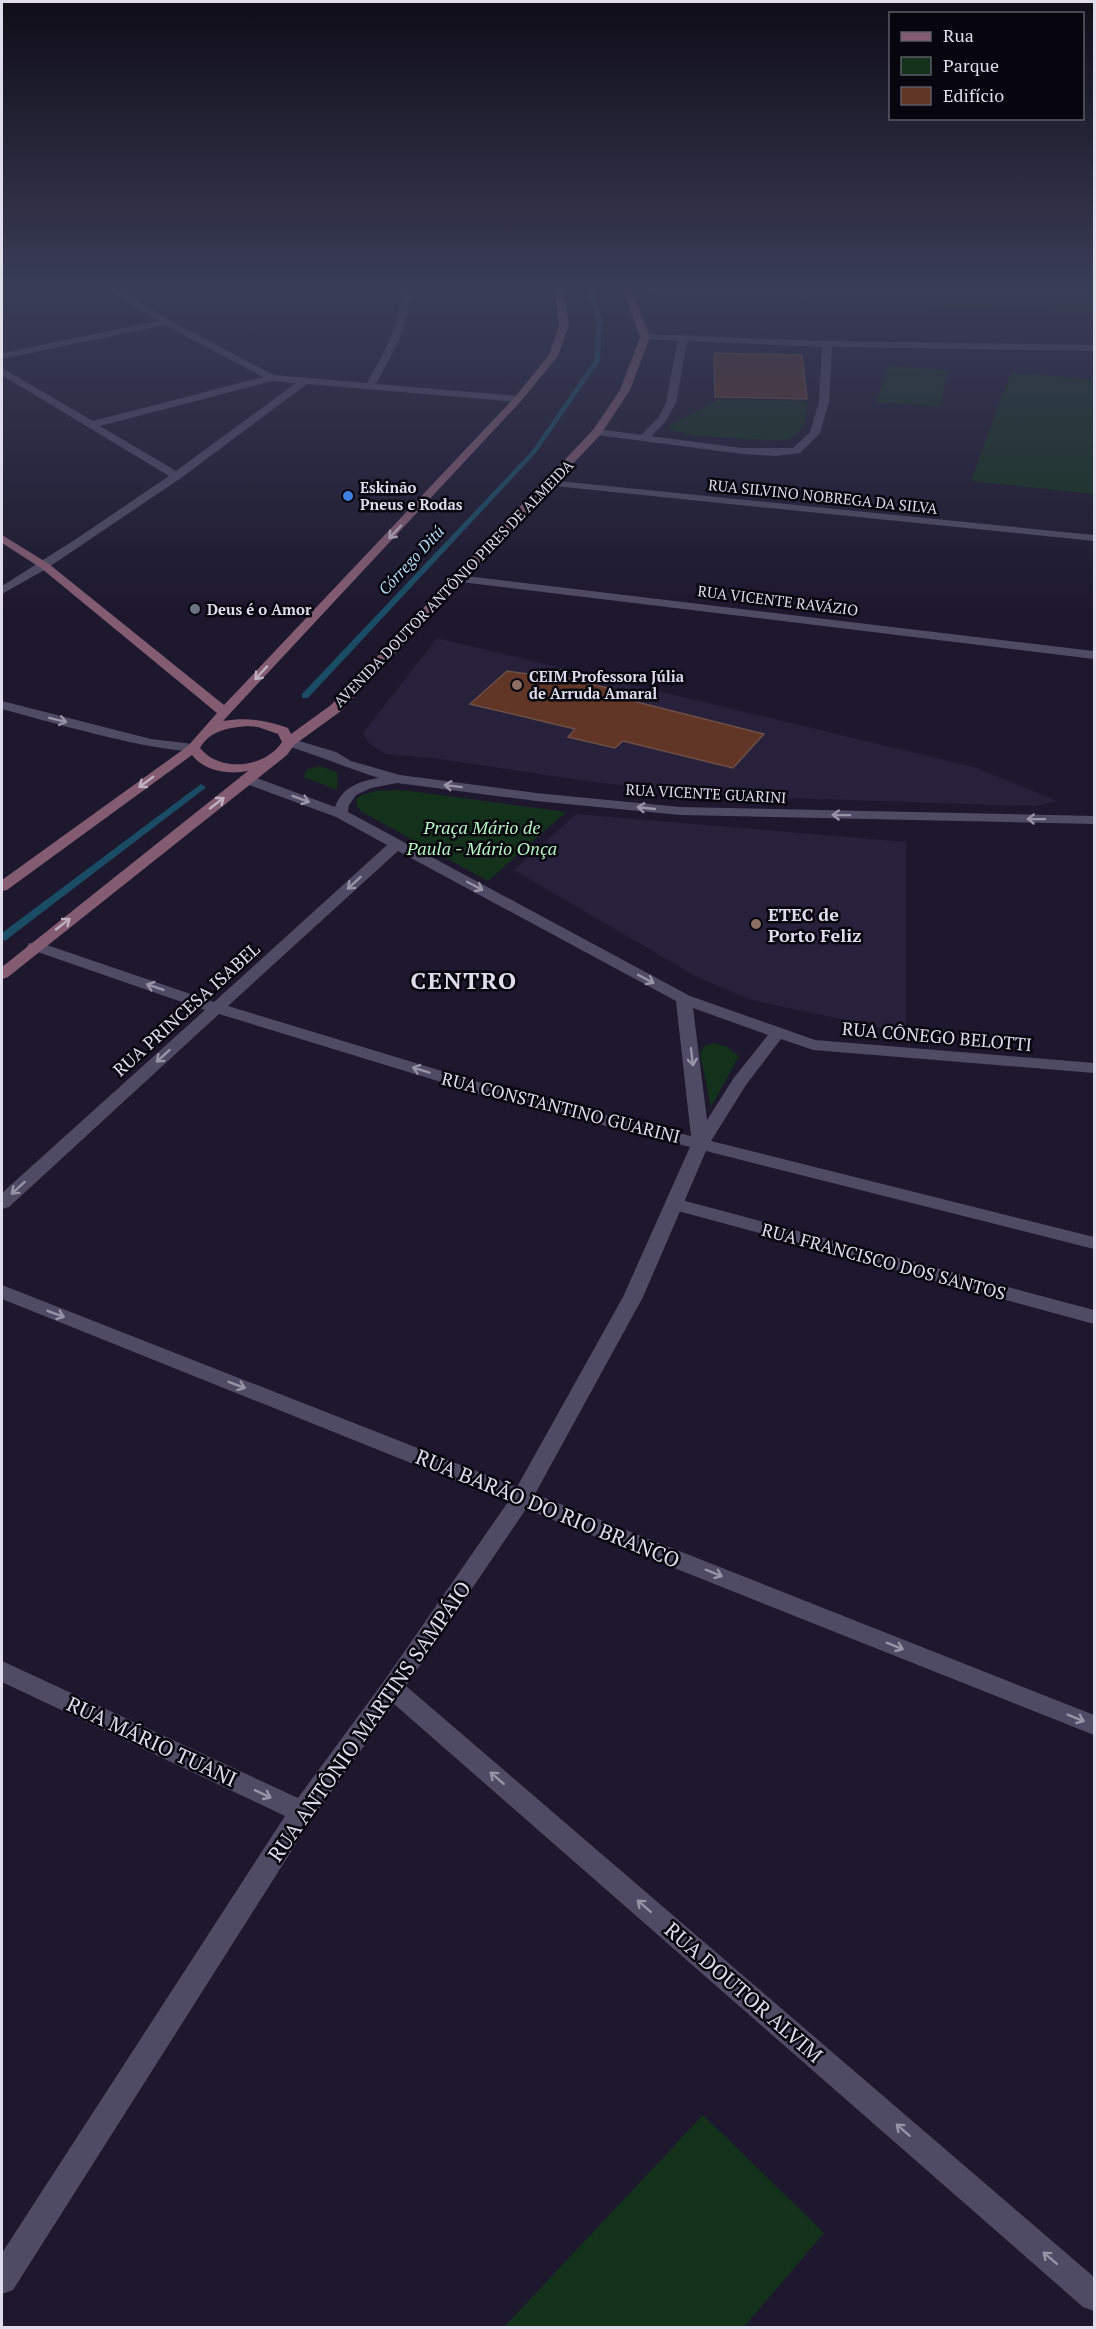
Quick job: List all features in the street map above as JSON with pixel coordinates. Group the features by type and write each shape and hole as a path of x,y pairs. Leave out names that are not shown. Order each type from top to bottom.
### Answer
{"main road":[{"path":"2,887 193,747 196,740 208,730 523,393"},
{"name":"AVENIDA DOUTOR ANTÔNIO PIRES DE ALMEIDA","path":"268,762 285,752 289,742 336,708 597,432 623,393"},
{"path":"5,543 45,566 224,712"},
{"path":"208,730 229,723 260,723 283,731 289,742"},
{"path":"193,747 196,755 217,765 249,766 268,762"},
{"path":"2,974 268,762"}],"street":[{"path":"38,393 177,476"},
{"path":"91,424 214,393"},
{"path":"2,591 45,566 177,476 289,393"},
{"path":"446,393 518,399"},
{"path":"644,438 662,419 671,403 673,393"},
{"path":"597,432 742,451 776,453 796,451 815,433 824,393"},
{"name":"RUA SILVINO NOBREGA DA SILVA","path":"548,483 1095,538"},
{"name":"RUA VICENTE RAVÁZIO","path":"457,579 1095,655"},
{"path":"2,705 151,743 193,747"},
{"name":"RUA VICENTE GUARINI","path":"289,742 331,755 346,764 399,779 680,811 1095,820"},
{"name":"RUA CÔNEGO BELOTTI","path":"246,779 341,814 684,999 777,1034 813,1046 1095,1068"},
{"path":"341,814 341,803 348,794 362,786 399,779"},
{"name":"RUA PRINCESA ISABEL","path":"2,1203 397,844"},
{"name":"RUA CONSTANTINO GUARINI","path":"35,946 216,1008 496,1094 701,1143 1095,1243"},
{"path":"684,999 701,1143"},
{"name":"RUA ANTÔNIO MARTINS SAMPÁIO","path":"2,2279 302,1812 392,1688 523,1497 633,1297 701,1143 739,1083 777,1034"},
{"name":"RUA FRANCISCO DOS SANTOS","path":"674,1204 1095,1317"},
{"name":"RUA BARÃO DO RIO BRANCO","path":"2,1292 1095,1725"},
{"name":"RUA MÁRIO TUANI","path":"2,1671 302,1812"},
{"name":"RUA DOUTOR ALVIM","path":"392,1688 1095,2296"}],"shaded area":[{"name":"CEIM Professora Júlia de Arruda Amaral","path":"437,638 974,767 1057,801 1036,806 751,797 600,783 432,758 385,754 368,742 363,733"},
{"name":"ETEC de Porto Feliz","path":"576,814 906,842 906,1033 751,1000 697,977 514,870"}],"green space":[{"path":"880,393 943,393 940,407 877,402"},
{"path":"1003,393 1094,393 1094,494 971,481"},
{"path":"719,399 807,401 806,416 802,428 794,436 779,441 696,436 670,430 670,425"},
{"path":"321,766 338,773 337,790 304,777 307,769"},
{"name":"Praça Mário de Paula - Mário Onça","path":"393,790 566,812 488,881 362,812 357,806 356,799 362,795"},
{"path":"714,1043 727,1047 739,1056 711,1107 700,1053 704,1046"},
{"path":"703,2115 824,2233 744,2327 504,2327"}],"building":[{"path":"715,393 806,393 807,399 715,397"},
{"path":"536,670 628,693 621,698 764,734 733,768 623,741 615,748 568,737 575,729 470,704 507,671 528,674"}],"waterway":[{"name":"Córrego Ditú","path":"305,696 533,453 575,393"},
{"name":"Córrego Ditú","path":"2,938 201,787"}],"place":[{"name":"Eskinão Pneus e Rodas","path":"348,496"},
{"name":"Deus é o Amor","path":"195,609"},
{"name":"CEIM Professora Júlia de Arruda Amaral","path":"517,685"},
{"name":"ETEC de Porto Feliz","path":"756,924"}],"district":[{"name":"CENTRO","path":"464,980"}]}
